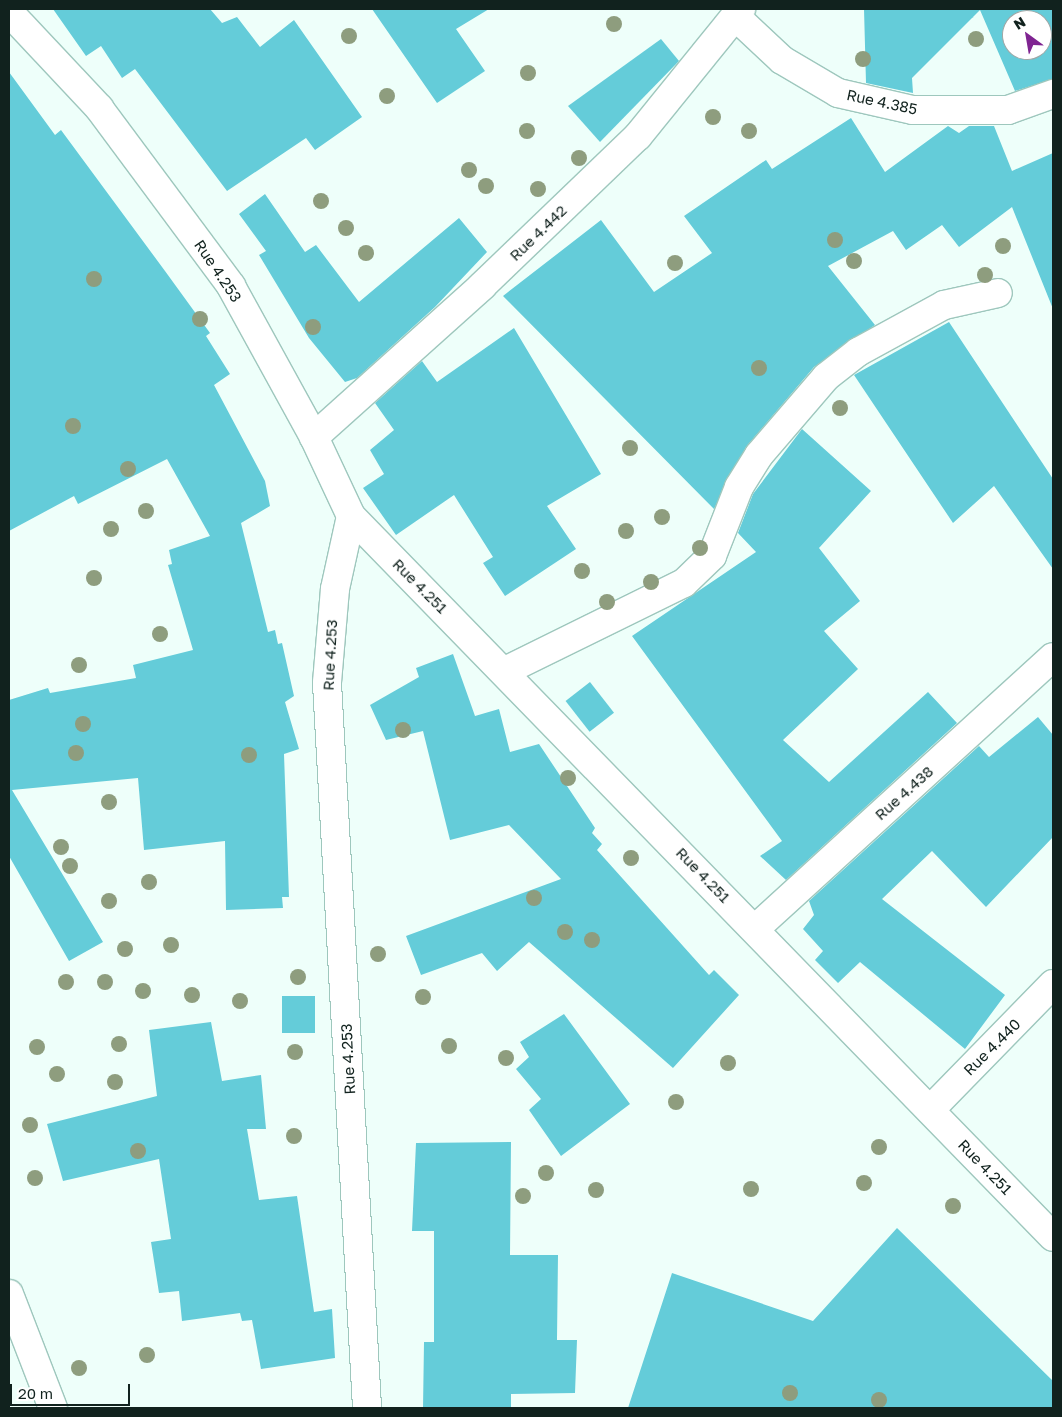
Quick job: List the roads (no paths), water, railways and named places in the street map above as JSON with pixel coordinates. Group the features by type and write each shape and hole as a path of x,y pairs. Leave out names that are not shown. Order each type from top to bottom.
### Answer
{"main road":[{"name":"Rue 4.253","path":"9,12 99,108 231,286 314,437 351,516 335,590 327,683 367,1408"},
{"name":"Rue 4.442","path":"314,437 482,286 638,136 738,12"},
{"name":"Rue 4.385","path":"738,12 782,60 838,93 913,110 1008,110 1053,94"},
{"path":"505,672 684,583 712,556 738,487 759,455 839,366 898,327 944,305 998,293"},
{"name":"Rue 4.251","path":"351,516 505,672 1053,1237"},
{"name":"Rue 4.438","path":"755,929 1053,657"},
{"name":"Rue 4.440","path":"930,1110 1053,984"},
{"path":"9,1294 53,1408"}]}
